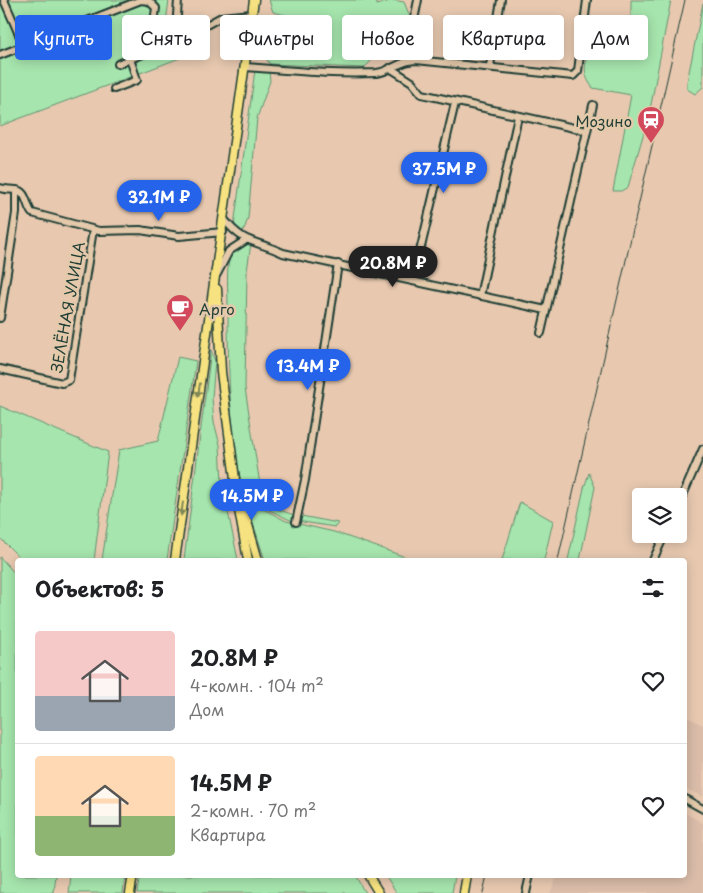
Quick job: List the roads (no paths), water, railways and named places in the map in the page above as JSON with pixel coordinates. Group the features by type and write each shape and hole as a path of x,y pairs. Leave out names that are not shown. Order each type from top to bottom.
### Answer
{"main road":[{"path":"175,558 254,0"},
{"path":"216,275 221,372 248,558"},
{"path":"236,486 257,558"},
{"path":"130,893 132,878"},
{"path":"370,878 379,893"},
{"path":"464,893 466,878"}],"street":[{"path":"4,0 15,25"},
{"path":"99,15 130,2 141,0 148,1 156,8 155,15"},
{"path":"177,15 178,0"},
{"path":"415,15 418,0"},
{"path":"490,66 501,0"},
{"path":"245,67 379,73 406,60 490,66 573,76 578,71 587,0"},
{"path":"210,23 221,17 252,14"},
{"path":"0,55 15,49"},
{"path":"118,64 128,60"},
{"path":"114,88 137,80 130,60"},
{"path":"390,68 412,82 422,94 587,132"},
{"path":"413,281 455,103"},
{"path":"542,333 593,105"},
{"path":"480,296 518,116"},
{"path":"0,188 16,190 16,213 0,318"},
{"name":"ЗЕЛЁНАЯ УЛИЦА","path":"16,190 25,195 28,208 32,213 93,230 140,230 179,236 222,232"},
{"path":"224,220 237,235 283,253 546,310"},
{"name":"ЗЕЛЁНАЯ УЛИЦА","path":"0,369 62,383 69,380 93,230"},
{"path":"216,275 229,251 246,240"},
{"path":"296,522 305,480 338,264"},
{"path":"686,488 703,449"},
{"path":"654,558 661,543"},
{"path":"687,800 703,809"},
{"path":"526,893 529,878"}],"railway":[{"path":"558,558 685,0"},
{"path":"483,893 486,878"}],"place":[{"name":"Мозино","path":"651,144"},
{"name":"Арго","path":"180,332"}]}
